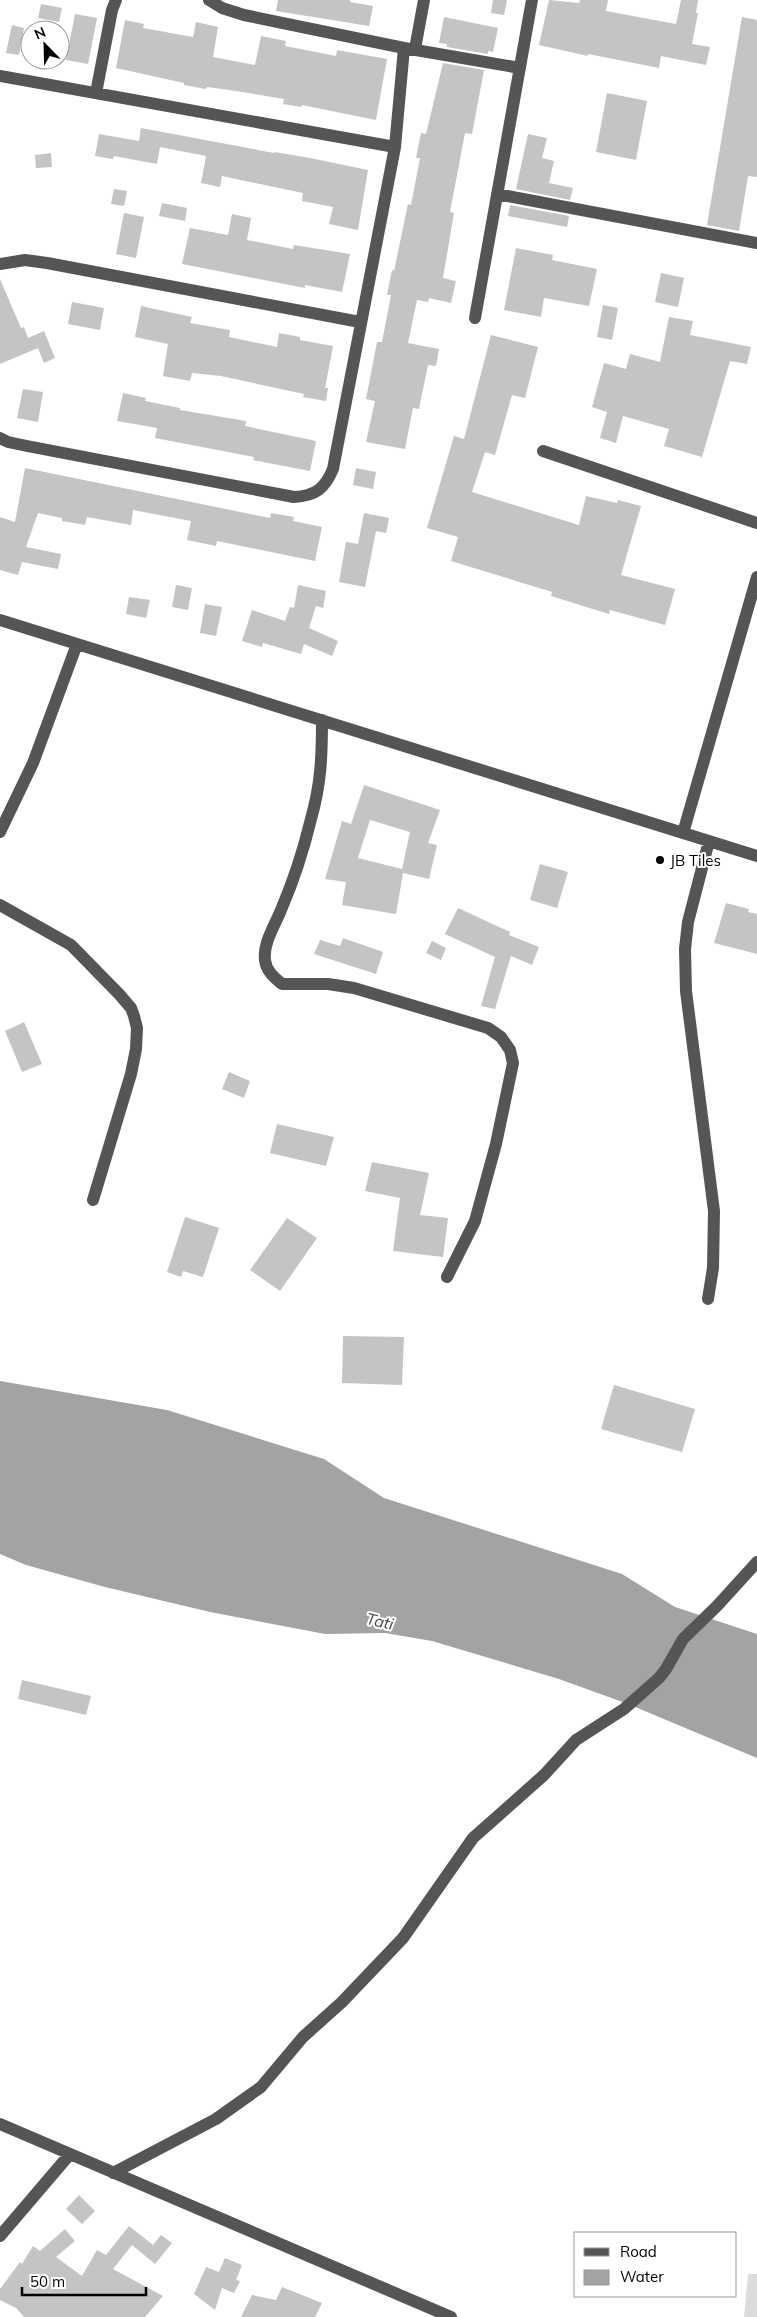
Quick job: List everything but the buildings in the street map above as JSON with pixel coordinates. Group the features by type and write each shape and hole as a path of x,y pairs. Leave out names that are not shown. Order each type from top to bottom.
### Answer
{"street":[{"path":"96,93 112,10 116,0"},
{"path":"209,0 222,8 244,14 520,68"},
{"path":"0,438 27,446 294,497 307,496 319,491 327,483 333,469 395,147 410,48 424,0"},
{"path":"475,318 532,0"},
{"path":"0,76 395,147"},
{"path":"497,194 757,243"},
{"path":"0,264 25,260 46,263 360,322"},
{"path":"543,451 757,523"},
{"path":"683,833 757,577"},
{"path":"0,620 757,856"},
{"path":"0,832 33,763 77,644"},
{"path":"322,720 321,775 311,820 282,909 272,929 266,948 265,960 270,973 282,984 328,984 354,988 488,1028 501,1037 510,1050 513,1063 492,1161 475,1221 447,1277"},
{"path":"708,1299 713,1268 714,1211 686,991 685,949 688,922 709,841"},
{"path":"0,905 71,945 119,994 134,1016 137,1028 136,1050 131,1074 93,1200"},
{"path":"114,2173 216,2119 262,2087 303,2037 348,1996 403,1938 473,1838 544,1775 576,1740 624,1710 659,1678 674,1657 683,1639 718,1606 757,1562"},
{"path":"0,2124 451,2317"},
{"path":"0,2236 70,2154"}],"shaded area":[{"path":"748,2274 757,2274 757,2317 744,2317"}],"water":[{"name":"Tati","path":"0,1381 167,1410 324,1459 384,1498 622,1574 675,1607 757,1634 757,1758 628,1704 559,1679 432,1641 385,1633 325,1634 210,1612 105,1587 26,1565 0,1554"}],"place":[{"name":"JB Tiles","path":"660,860"}]}
